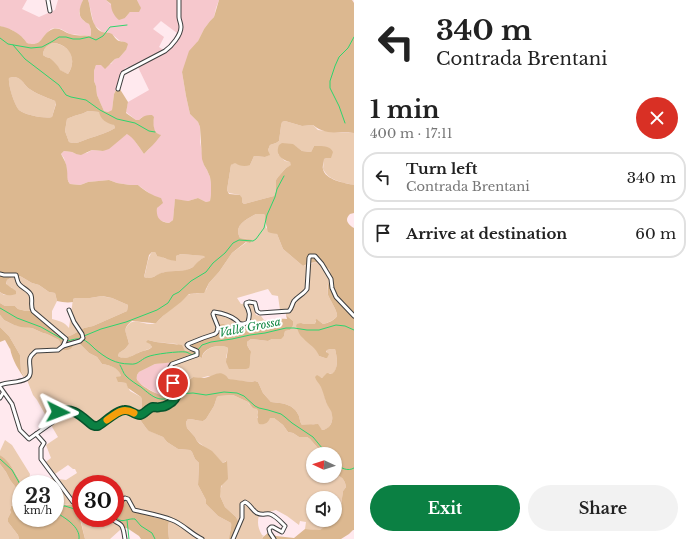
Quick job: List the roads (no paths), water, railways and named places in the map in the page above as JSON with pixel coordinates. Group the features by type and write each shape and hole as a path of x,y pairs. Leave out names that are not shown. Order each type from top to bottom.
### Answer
{"street":[{"path":"48,0 50,11"},
{"path":"118,89 123,73 165,51 175,40 180,32 181,26 179,18 179,0"},
{"path":"69,310 83,338 80,341 63,346 58,350 36,351 29,360 30,373 26,379 6,383 0,386 3,393 12,404 20,430 29,439 53,422 58,412 63,410 68,409 76,412 95,426 98,426 118,412 124,410 129,410 141,415 149,409 154,407 160,408 171,403 177,396 171,377 170,367 172,364 196,355 197,351 189,347 188,344 217,332 218,327 213,314 214,312 219,312 239,323 245,324 249,319 249,312 246,305 246,303 249,302 255,303 260,313 289,311 294,302 307,289 310,256 314,256 322,264 331,279 332,288 336,297 354,316"},
{"path":"0,274 16,275 18,283 30,294 31,308 33,311 66,339 63,346"},
{"path":"0,398 3,393"},
{"path":"36,434 44,443 41,448 41,459 72,501"},
{"path":"124,498 128,499 134,510 173,520 188,529 195,536 202,539"},
{"path":"233,539 240,524 243,512 242,504 245,502 260,514 269,514 274,516 285,526 282,532 273,526 269,529 274,539"},
{"path":"122,527 125,539"}],"waterway":[{"path":"0,38 8,44 31,48 42,47 59,37 73,39 89,37 96,40 103,36 110,27 127,25"},
{"path":"345,123 330,88 330,81 339,57 348,48 354,37"},
{"path":"13,45 25,59 59,85 66,95 86,100 100,110 117,119 135,123 149,131 155,132"},
{"path":"84,336 157,310 168,303 173,295 179,292 191,281 206,272 233,243 239,240 253,241 256,239 264,228 267,215 277,189 284,176"},
{"name":"Valle Grossa","path":"0,308 17,318 41,327 64,340"},
{"name":"Valle Grossa","path":"198,350 202,345 211,342 286,328 319,330 336,325 345,326 354,330"},
{"name":"Valle Grossa","path":"67,341 82,339 107,358 115,362 125,364 135,364 147,357 160,354 186,352 192,355 195,353"},
{"path":"120,365 126,376 153,396 165,399 175,395"},
{"path":"178,394 193,393 206,395 224,392 237,393 244,396 259,408 281,414 313,437 321,447"},
{"path":"0,459 12,470 15,475"},
{"path":"342,468 349,470 354,468"},
{"path":"64,506 72,508"},
{"path":"64,518 75,527 79,535 79,539"},
{"path":"124,521 135,519 141,526 152,533 155,539"},
{"path":"127,520 129,539"}]}
